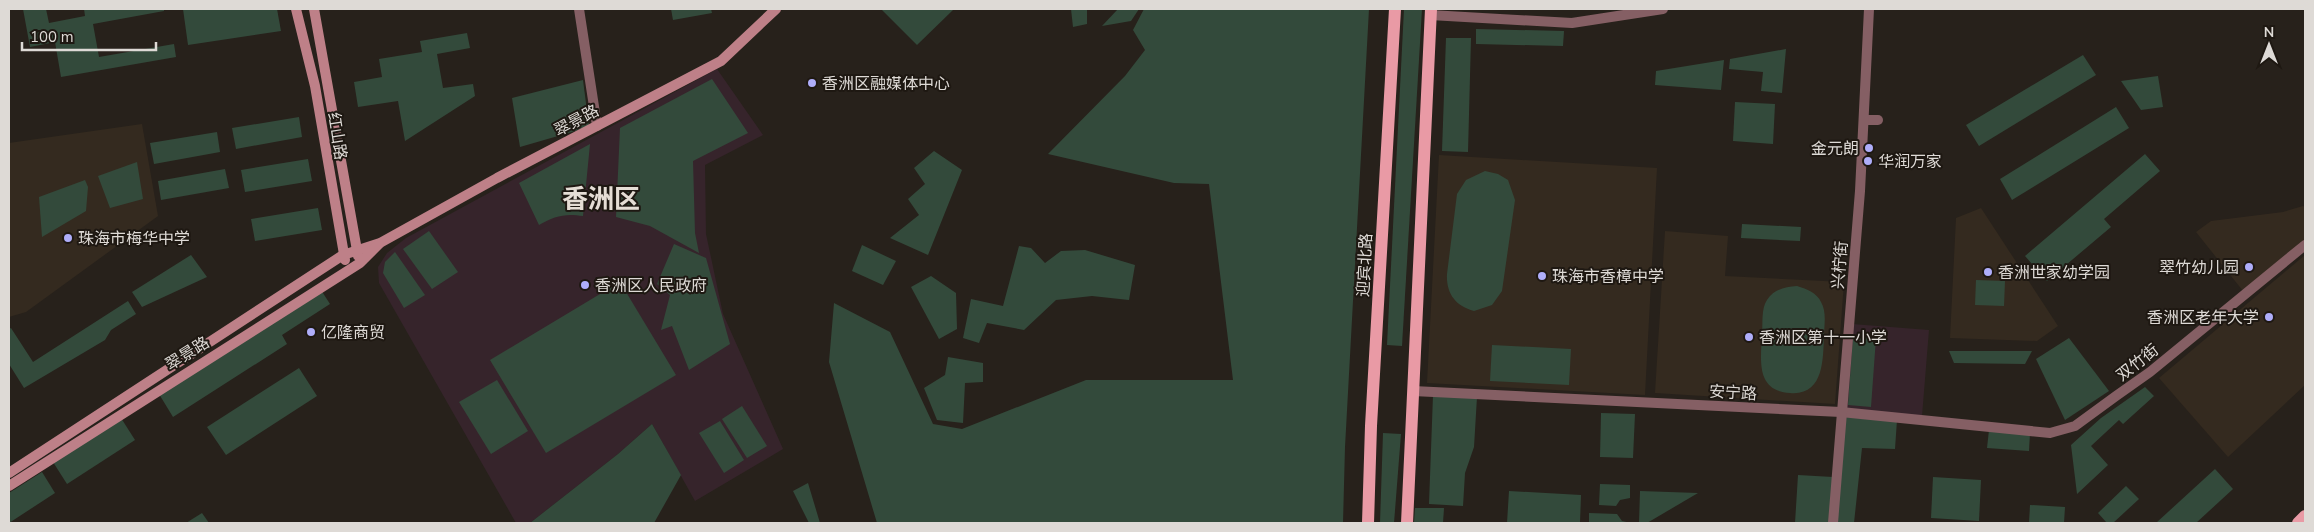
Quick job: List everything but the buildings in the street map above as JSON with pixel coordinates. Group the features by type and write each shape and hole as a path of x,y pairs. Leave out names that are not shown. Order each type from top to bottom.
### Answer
{"main road":[{"name":"红山路","path":"296,9 315,86 343,255 348,269"},
{"name":"红山路","path":"314,9 356,250 360,263"},
{"name":"翠景路","path":"9,473 343,255 380,244 721,61 776,9"},
{"name":"迎宾北路","path":"1368,523 1371,426 1395,9"},
{"path":"1406,523 1430,12"},
{"name":"翠景路","path":"9,486 360,263 380,244"},
{"path":"2298,523 2305,516"}],"street":[{"path":"578,9 597,126"},
{"path":"1430,12 1572,23 1664,9"},
{"name":"兴柠街","path":"1833,523 1860,190 1869,9"},
{"path":"1864,120 1878,120"},
{"name":"双竹街","path":"2050,433 2075,426 2123,391 2305,245"},
{"name":"安宁路","path":"1413,391 1841,412 2050,433"}],"shaded area":[{"path":"717,69 763,135 705,165 706,234 723,314 783,449 695,501 652,424 618,454 530,523 516,523 379,283 378,267 387,253 406,238"},
{"name":"珠海市梅华中学","path":"142,124 158,216 26,312 9,317 9,143"},
{"name":"珠海市香樟中学","path":"1439,155 1657,168 1645,395 1427,383"},
{"name":"翠竹幼儿园","path":"2305,207 2305,242 2243,291 2196,232 2211,221 2283,212"},
{"name":"香洲世家幼学园","path":"1981,208 2058,326 2037,341 1950,338 1956,218"},
{"name":"香洲区第十一小学","path":"1665,231 1728,236 1725,276 1844,282 1835,404 1655,393"},
{"name":"香洲区老年大学","path":"2305,255 2305,385 2228,457 2159,378"},
{"path":"1852,324 1929,330 1922,416 1845,409"}],"green space":[{"path":"23,9 46,9 49,23 85,16 84,9 164,9 164,11 93,24 99,57 174,44 176,57 61,77 55,42 30,47"},
{"path":"183,9 277,9 281,31 188,45"},
{"path":"671,9 711,9 712,13 673,20"},
{"path":"881,9 954,9 917,45"},
{"path":"1071,9 1087,9 1087,24 1073,27"},
{"path":"1118,9 1139,9 1131,21 1102,26"},
{"path":"1144,9 1369,9 1345,447 1343,523 877,523 829,362 834,303 890,332 933,424 962,429 1086,380 1233,380 1209,184 1174,183 1048,154 1125,76 1145,50 1133,30"},
{"path":"1404,9 1422,9 1402,346 1387,345"},
{"path":"1476,29 1564,31 1563,46 1476,44"},
{"path":"467,33 470,48 437,54 443,88 473,84 475,96 405,141 398,101 358,107 354,82 382,77 379,59 422,52 420,41"},
{"path":"1446,38 1471,38 1468,152 1442,151"},
{"path":"1786,49 1782,93 1761,91 1763,72 1729,69 1730,59"},
{"path":"2083,55 2096,75 1979,146 1966,125"},
{"path":"1724,60 1721,90 1655,85 1656,71"},
{"path":"2158,76 2163,107 2141,110 2121,81"},
{"path":"712,79 748,133 693,161 695,233 699,253 650,226 616,217 620,128"},
{"path":"583,80 589,127 520,147 512,98"},
{"path":"1735,102 1775,104 1773,144 1733,141"},
{"path":"2116,107 2129,128 2012,200 2000,179"},
{"path":"299,117 302,137 236,149 232,128"},
{"path":"217,132 220,152 154,164 150,143"},
{"path":"590,144 583,216 560,216 539,225 519,183"},
{"path":"934,151 962,170 928,255 890,238 919,215 908,199 925,184 914,168"},
{"path":"2145,154 2160,171 2104,219 2111,227 2047,281 2025,256"},
{"path":"308,159 312,181 245,192 241,170"},
{"path":"137,162 143,199 110,208 98,176"},
{"path":"225,169 229,188 161,200 158,181"},
{"path":"1485,171 1498,174 1508,180 1515,200 1502,291 1492,305 1474,311 1462,306 1453,298 1448,287 1447,274 1457,194 1466,180"},
{"path":"85,180 88,187 86,211 42,237 39,197"},
{"path":"318,208 322,230 255,241 251,219"},
{"path":"1742,224 1801,227 1800,241 1741,238"},
{"path":"429,231 458,272 432,289 403,249"},
{"path":"674,244 706,258 730,344 689,370 672,326 661,330 670,295 657,284"},
{"path":"862,245 896,261 883,285 852,271"},
{"path":"1019,246 1031,248 1045,263 1061,251 1085,250 1135,265 1129,300 1092,296 1056,300 1024,330 987,323 979,343 963,338 971,299 1003,306"},
{"path":"395,252 425,295 404,308 383,273 385,262"},
{"path":"191,255 207,277 142,307 132,292"},
{"path":"931,276 956,293 957,329 939,339 911,287"},
{"path":"1976,280 2005,281 2004,306 1975,305"},
{"path":"620,282 676,375 546,453 490,360"},
{"path":"1797,286 1814,294 1823,306 1825,319 1823,355 1819,374 1810,389 1790,393 1779,391 1771,386 1765,380 1762,372 1763,316 1765,304 1773,293 1784,288"},
{"path":"321,290 330,304 282,335 287,344 173,417 159,394"},
{"path":"128,301 136,314 111,330 105,340 24,388 9,364 9,329 11,328 33,362"},
{"path":"1853,336 1876,338 1871,407 1848,405"},
{"path":"2069,338 2109,391 2065,420 2036,359"},
{"path":"1492,345 1571,349 1569,385 1490,381"},
{"path":"1949,351 2032,351 2025,364 1954,363"},
{"path":"948,357 983,363 983,382 965,383 963,423 937,420 924,388 945,375"},
{"path":"299,368 317,396 226,455 207,427"},
{"path":"497,380 528,431 491,454 459,402"},
{"path":"2145,387 2154,396 2123,424 2119,420 2091,446 2108,465 2077,494 2071,445 2101,418"},
{"path":"1433,395 1477,397 1474,447 1465,473 1463,506 1429,504"},
{"path":"742,406 767,446 747,458 722,419"},
{"path":"1601,413 1635,414 1633,458 1600,457"},
{"path":"1844,415 1897,420 1895,449 1862,448 1854,523 1837,523"},
{"path":"121,418 135,440 67,484 53,462"},
{"path":"720,421 744,460 724,473 699,433"},
{"path":"652,424 681,475 654,523 530,523 618,454"},
{"path":"1989,430 2030,433 2029,451 1987,448"},
{"path":"1383,433 1401,434 1394,523 1380,523"},
{"path":"2215,469 2233,489 2196,523 2156,523"},
{"path":"42,472 55,493 9,523 9,493"},
{"path":"1798,475 1833,477 1831,523 1795,523"},
{"path":"1933,477 1981,480 1979,521 1931,518"},
{"path":"808,483 820,523 809,523 793,491"},
{"path":"1600,484 1630,485 1630,498 1620,500 1616,506 1599,505"},
{"path":"2126,486 2139,499 2113,523 2107,523 2098,513"},
{"path":"1509,491 1581,495 1580,523 1507,523"},
{"path":"1640,491 1698,493 1647,523 1639,523"},
{"path":"2030,505 2065,507 2064,523 2029,523"},
{"path":"1415,508 1444,508 1443,523 1414,523"},
{"path":"202,513 209,523 186,523"},
{"path":"1589,513 1617,514 1622,521 1631,523 1589,523"}],"place":[{"name":"香洲区融媒体中心","path":"812,83"},
{"name":"金元朗","path":"1869,148"},
{"name":"华润万家","path":"1868,161"},
{"name":"珠海市梅华中学","path":"68,238"},
{"name":"翠竹幼儿园","path":"2249,267"},
{"name":"香洲世家幼学园","path":"1988,272"},
{"name":"珠海市香樟中学","path":"1542,276"},
{"name":"香洲区人民政府","path":"585,285"},
{"name":"香洲区老年大学","path":"2269,317"},
{"name":"亿隆商贸","path":"311,332"},
{"name":"香洲区第十一小学","path":"1749,337"}],"district":[{"name":"香洲区","path":"601,199"}]}
